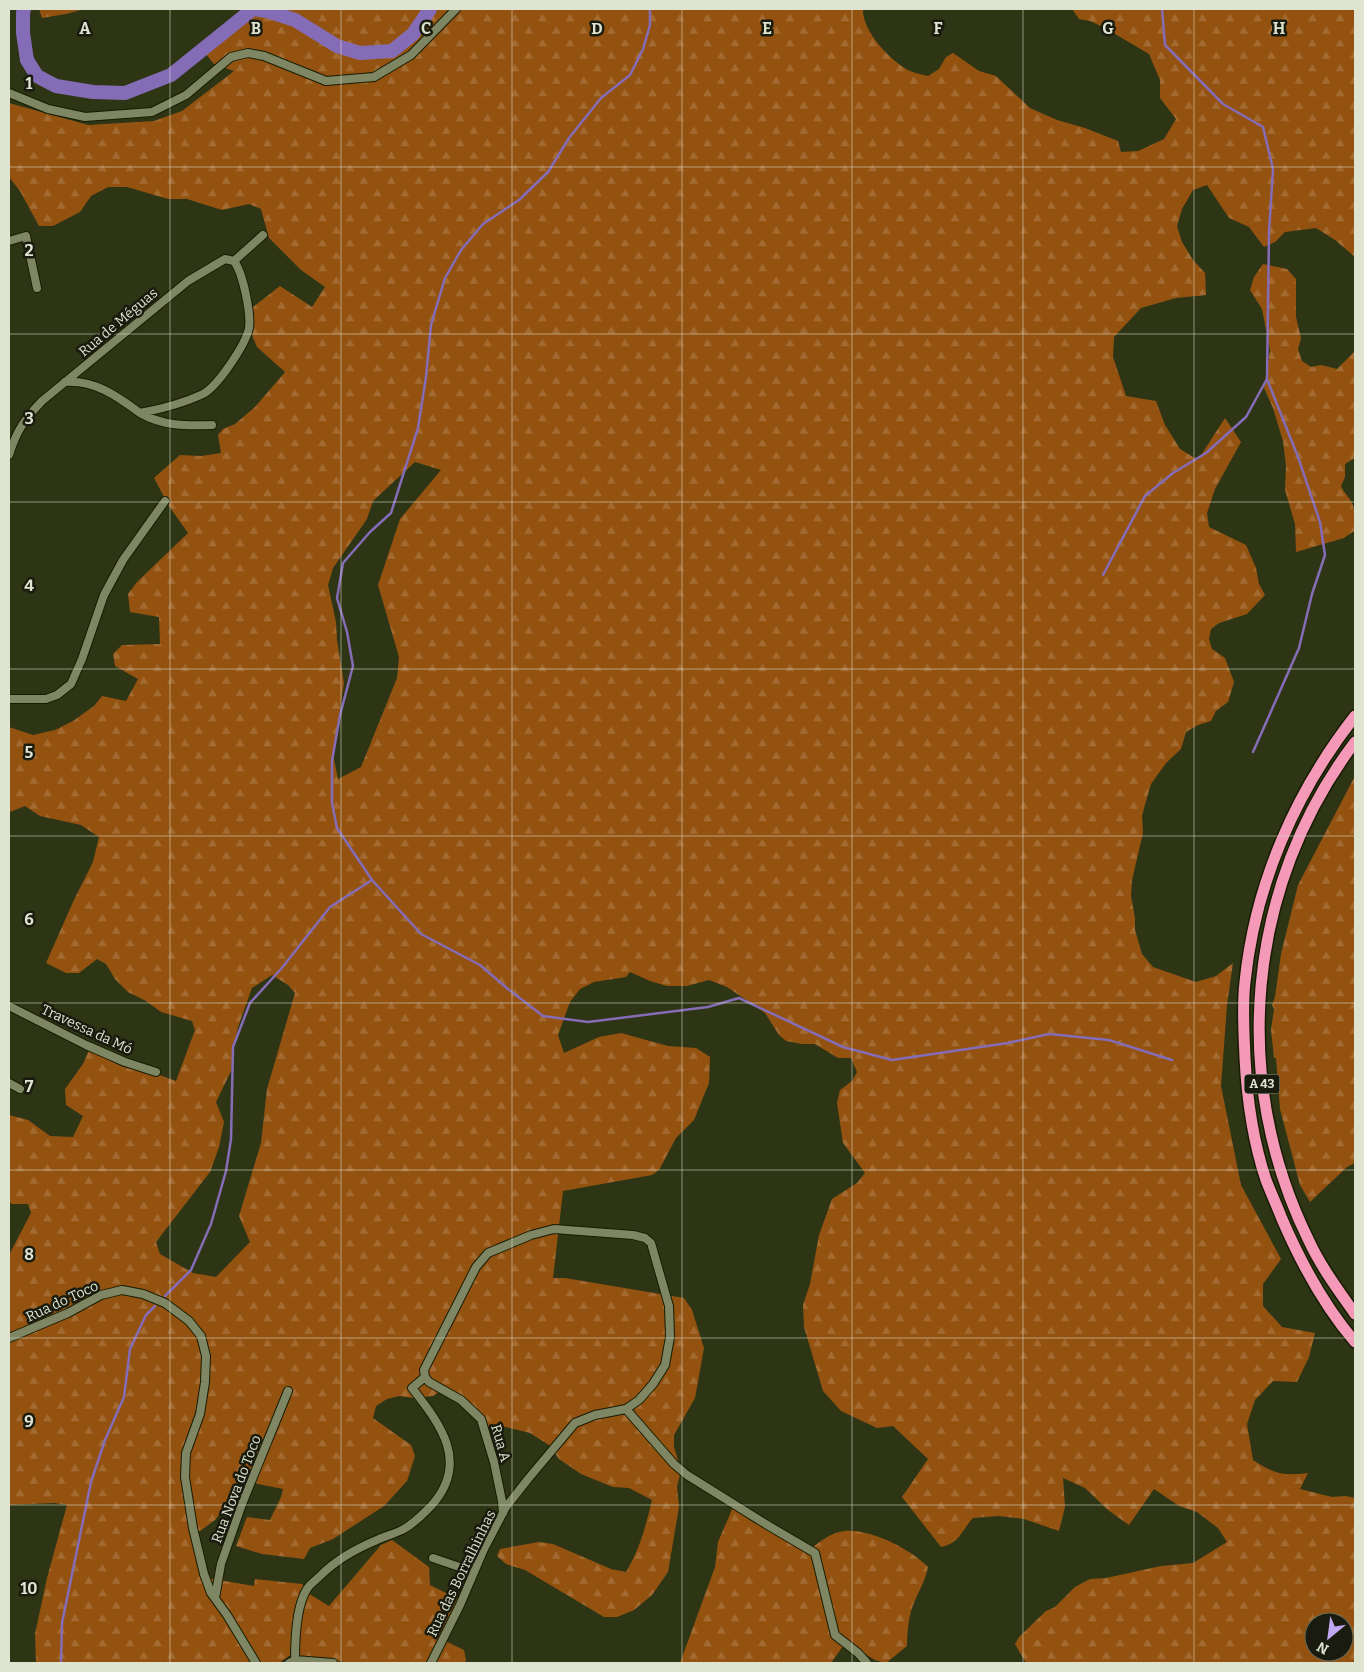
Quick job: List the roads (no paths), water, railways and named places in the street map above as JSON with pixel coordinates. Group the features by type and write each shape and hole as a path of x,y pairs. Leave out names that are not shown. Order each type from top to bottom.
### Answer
{"highway":[{"name":"A 43","path":"1355,716 1308,785 1269,871 1256,917 1245,982 1243,1022 1246,1078 1254,1132 1266,1181 1295,1248 1311,1278 1355,1342"},
{"name":"A 43","path":"1355,742 1321,794 1305,825 1281,884 1270,920 1260,982 1258,1020 1261,1077 1270,1130 1282,1177 1308,1241 1326,1273 1355,1314"}],"street":[{"path":"9,93 48,109 85,117 152,112 186,95 231,57 248,53 264,56 326,80 374,77 411,55 456,9"},
{"name":"Rua de Méguas","path":"9,455 15,437 24,420 42,401 188,281 225,259 234,261 264,235"},
{"path":"9,241 26,236 37,288"},
{"path":"140,413 158,409 204,393 229,366 249,328 248,309 243,283 239,268 234,261"},
{"path":"65,382 76,381 92,384 107,390 152,420 193,426 212,425"},
{"path":"9,699 46,699 57,695 71,684 82,659 104,595 122,560 165,501"},
{"name":"Travessa da Mó","path":"9,1006 86,1045 125,1062 156,1072"},
{"path":"9,1083 20,1089"},
{"name":"Rua das Borralhinhas","path":"425,1377 424,1370 476,1267 488,1253 531,1234 554,1229 632,1235 645,1238 651,1243 669,1306 670,1337 665,1365 653,1384 639,1400 626,1409 575,1423 528,1479 503,1514 484,1549 460,1605 431,1663"},
{"name":"Rua do Toco","path":"9,1338 68,1313 101,1295 122,1290 143,1294 164,1303 189,1321 201,1336 206,1356 205,1382 200,1414 186,1452 185,1477 193,1528 204,1574 211,1593 215,1598"},
{"path":"333,1663 292,1662 299,1609 306,1589 344,1555 402,1530 419,1519 437,1499 447,1482 450,1462 447,1444 441,1428 412,1388 425,1377"},
{"name":"Rua A","path":"425,1377 429,1382 461,1400 481,1419 494,1462 503,1514"},
{"name":"Rua Nova do Toco","path":"215,1598 221,1564 242,1504 288,1391"},
{"path":"626,1409 674,1464 687,1475 815,1552 835,1635 842,1642 852,1647 866,1663"},
{"path":"433,1558 474,1572"},
{"path":"215,1598 228,1615 256,1663"}],"waterway":[{"path":"24,9 23,33 27,60 37,76 56,86 93,92 125,93 171,75 253,9 267,11 295,20 337,46 360,53 392,51 413,34 430,9"},
{"path":"165,1296 191,1270 211,1224 226,1171 231,1139 233,1047 250,1003 281,969 330,907 372,880 337,828 332,803 332,761 340,715 353,666 347,632 337,598 343,563 370,532 391,513 418,428 426,377 431,325 445,278 461,250 483,224 519,200 548,172 569,138 601,98 630,75 643,49 650,25 650,9"},
{"path":"1162,9 1165,45 1223,104 1263,127 1273,169 1269,232 1267,379 1298,457 1320,522 1325,555 1312,594 1299,648 1253,752"},
{"path":"1103,575 1145,496 1173,473 1206,453 1246,417 1267,379"},
{"path":"372,880 421,934 480,965 543,1016 588,1022 708,1007 739,998 843,1047 892,1060 1008,1043 1049,1034 1109,1040 1172,1060"},
{"path":"61,1663 62,1623 91,1482 105,1440 124,1397 130,1349 146,1315 155,1306"}]}
